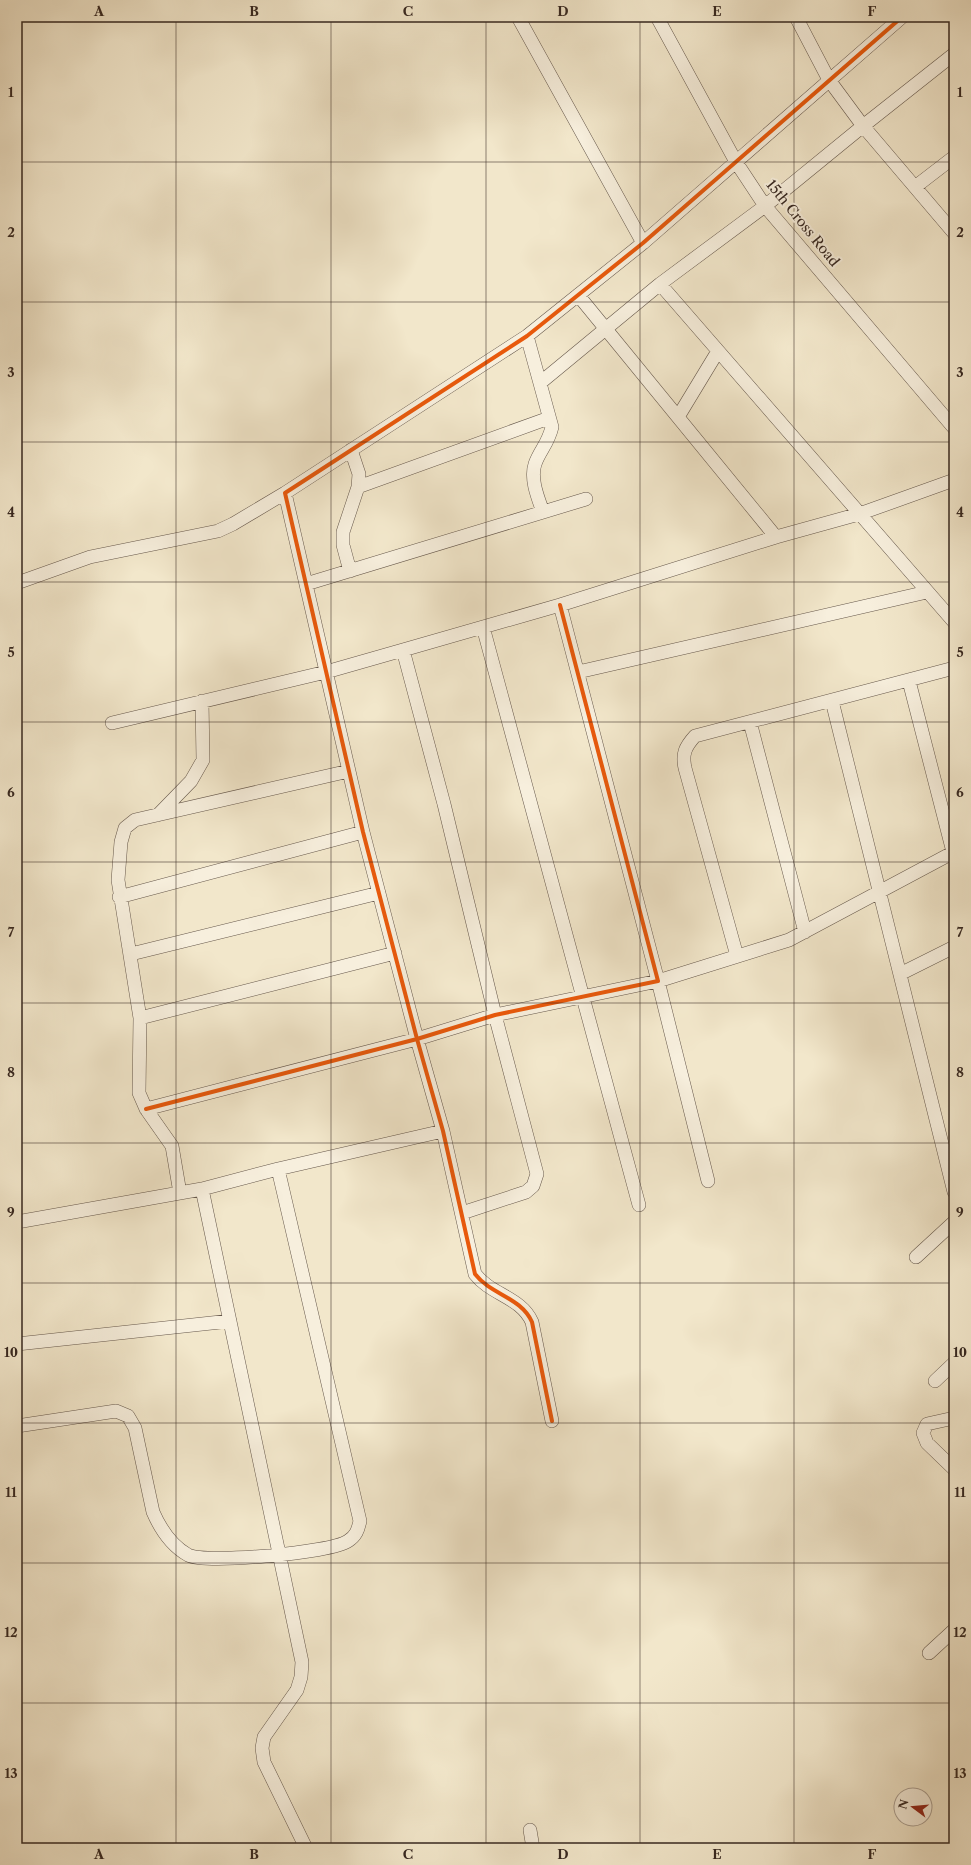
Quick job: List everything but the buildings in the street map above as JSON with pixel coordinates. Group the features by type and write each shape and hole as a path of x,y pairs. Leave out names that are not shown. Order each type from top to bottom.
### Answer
{"street":[{"path":"518,17 643,243"},
{"name":"15th Cross Road","path":"657,17 736,162 765,206 954,428"},
{"path":"796,17 829,80 863,126 954,233"},
{"path":"17,583 90,557 218,531 233,524 285,493 527,336 643,243 902,17"},
{"path":"540,383 660,284 765,206 954,54"},
{"path":"916,187 954,157"},
{"path":"660,284 954,622"},
{"path":"578,295 776,537"},
{"path":"527,336 552,428 549,439 535,464 533,480 543,512"},
{"path":"678,417 718,351"},
{"path":"358,487 549,418"},
{"path":"350,571 343,545 343,532 358,487 359,474 351,450"},
{"path":"112,723 326,672 560,605 776,537 859,514 954,480"},
{"path":"285,493 363,832 417,1039 443,1130 475,1274 482,1283 520,1305 530,1318 552,1421"},
{"path":"306,584 586,499"},
{"path":"578,672 927,592"},
{"path":"560,605 658,981 708,1181"},
{"path":"483,627 582,997 640,1205"},
{"path":"403,650 444,804 495,1015 537,1174 533,1186 526,1192 462,1213"},
{"path":"737,956 683,756 687,745 695,736 832,702 954,668"},
{"path":"146,1109 417,1039 495,1015 658,981 789,940 954,852 909,681"},
{"path":"158,815 191,781 203,760 202,701"},
{"path":"832,702 954,1192"},
{"path":"750,722 805,932"},
{"path":"180,1193 172,1146 146,1109 139,1093 140,1018 131,954 119,897 118,880 121,842 125,828 135,820 349,771"},
{"path":"119,897 363,832"},
{"path":"131,954 379,893"},
{"path":"900,974 954,947"},
{"path":"140,1018 395,953"},
{"path":"17,1222 202,1189 278,1169 443,1130"},
{"path":"17,1426 116,1411 128,1416 135,1428 153,1512 159,1525 177,1547 188,1555 201,1559 279,1555 335,1547 347,1542 358,1533 360,1521 278,1169"},
{"path":"202,1189 302,1662 301,1677 297,1690 264,1737 262,1748 264,1762 305,1847"},
{"path":"916,1257 954,1222"},
{"path":"17,1344 230,1321"},
{"path":"935,1381 954,1363"},
{"path":"954,1418 927,1424 923,1432 927,1443 954,1469"},
{"path":"928,1652 954,1630"},
{"path":"530,1830 533,1848"}],"cycle path":[{"path":"552,1421 532,1322 521,1307 489,1287 475,1274 443,1131 417,1039 363,832 285,493 527,336 643,243 902,17"},
{"path":"146,1109 417,1039 495,1015 658,981 560,605"}]}
